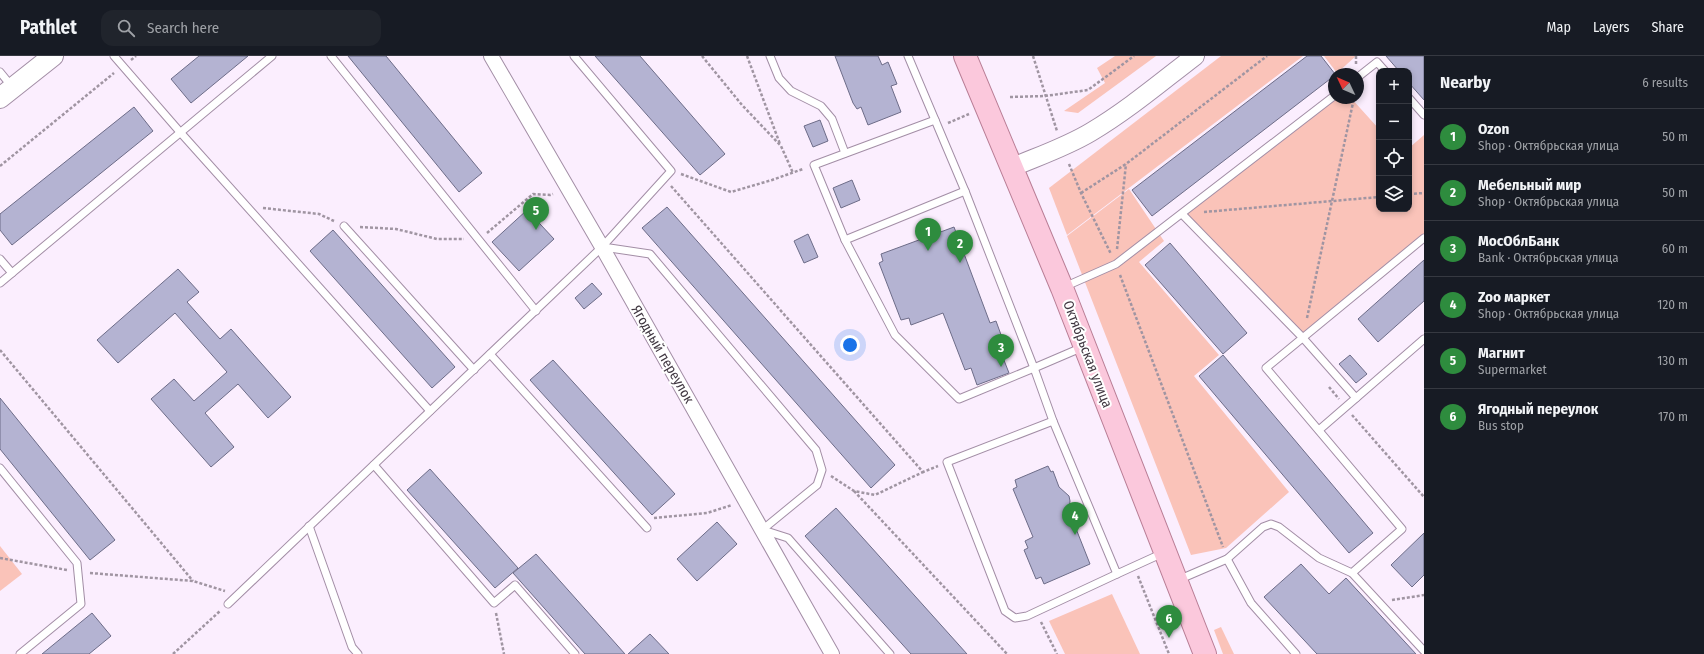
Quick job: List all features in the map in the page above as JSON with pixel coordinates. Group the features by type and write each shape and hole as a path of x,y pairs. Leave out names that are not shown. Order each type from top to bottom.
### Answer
{"main road":[{"path":"6,93 53,56"},
{"name":"Октябрьская улица","path":"966,56 1062,288 1205,654"}],"street":[{"name":"Ягодный переулок","path":"491,56 602,247 832,654"},
{"path":"1013,167 1062,146 1118,115 1194,56"}],"lane":[{"path":"114,56 180,132 430,411"},
{"path":"0,284 272,56"},
{"path":"331,56 536,311"},
{"path":"228,604 602,247 671,171 574,56"},
{"path":"770,56 779,78 791,91 821,106 832,119 845,153"},
{"path":"908,56 965,191 1054,421 1117,574"},
{"path":"1364,72 1377,62 1382,68"},
{"path":"0,72 6,93"},
{"path":"1062,288 1116,264 1328,101"},
{"path":"1412,101 1424,115"},
{"path":"935,120 814,165 844,240 895,335 958,399 1085,346"},
{"path":"844,240 965,191"},
{"path":"1182,214 1303,338 1356,398"},
{"path":"344,226 474,370"},
{"path":"1352,573 1402,528 1266,368 1424,238"},
{"path":"602,247 650,254 816,450 822,470 817,485 762,530"},
{"path":"0,259 12,274"},
{"path":"1318,430 1424,339"},
{"path":"490,354 647,528"},
{"path":"1054,421 947,462 1005,612 1015,618 1027,616 1165,552"},
{"path":"374,465 494,603 515,585 575,654"},
{"path":"0,468 77,563 78,572 80,604 20,654"},
{"path":"1176,581 1227,559 1263,527 1271,524 1279,526 1319,558 1352,573 1424,651"},
{"path":"309,526 352,647 358,654"},
{"path":"762,530 788,538 890,654"},
{"path":"1227,559 1250,603 1296,654"}],"path":[{"path":"0,166 136,56"},
{"path":"702,56 742,105 781,146"},
{"path":"747,56 781,146 793,173"},
{"path":"1033,56 1057,132"},
{"path":"1010,97 1045,96 1088,90 1134,56"},
{"path":"1081,193 1126,164 1267,56"},
{"path":"1303,338 1353,104"},
{"path":"938,128 972,113"},
{"path":"1069,164 1081,193 1116,264 1227,559"},
{"path":"1116,264 1126,164"},
{"path":"671,171 698,179 731,192 814,165"},
{"path":"664,178 923,472"},
{"path":"247,206 319,214 344,226 396,229 437,239 478,240 533,194 550,195 558,190"},
{"path":"1412,194 1424,193"},
{"path":"1182,214 1376,197"},
{"path":"0,350 193,581"},
{"path":"1327,386 1424,497"},
{"path":"854,491 875,495 947,462"},
{"path":"822,470 854,491 1007,654"},
{"path":"638,518 660,518 707,513 746,500"},
{"path":"0,558 78,572 193,581 237,594"},
{"path":"1134,566 1169,654"},
{"path":"1380,602 1424,595"},
{"path":"494,603 504,654"},
{"path":"173,654 228,604"},
{"path":"1036,612 1057,654"}],"shaded area":[{"path":"1115,56 1156,56 1078,113 1064,111 1105,83 1097,68"},
{"path":"1221,56 1303,56 1067,235 1049,188"},
{"path":"1324,56 1356,56 1343,68 1333,68"},
{"path":"1328,104 1356,104 1376,126 1376,212 1412,212 1412,145 1424,135 1424,235 1304,335 1185,214"},
{"path":"1129,189 1164,241 1139,262 1219,355 1194,376 1289,492 1226,548 1191,555 1067,236"},
{"path":"0,546 22,574 0,591"},
{"path":"1112,594 1140,654 1065,654 1049,621"},
{"path":"1221,627 1234,654 1223,654 1214,630"}],"building":[{"path":"199,56 248,56 191,103 171,79"},
{"path":"348,56 386,56 482,173 459,192"},
{"path":"595,56 640,56 725,154 700,175"},
{"path":"835,56 878,56 882,65 888,62 897,84 891,86 901,112 868,125 861,107 857,109 853,103"},
{"path":"1307,56 1321,56 1330,68 1328,68 1328,81 1152,216 1132,190"},
{"path":"1386,56 1424,56 1424,100 1412,86 1412,68 1396,68"},
{"path":"134,107 153,131 12,245 0,230 0,214"},
{"path":"820,120 828,141 813,147 804,126"},
{"path":"852,180 860,200 841,208 833,188"},
{"path":"667,207 895,465 871,488 642,228"},
{"path":"527,210 554,239 519,271 492,242"},
{"path":"954,227 990,323 996,321 1004,343 998,345 1009,373 977,385 971,368 965,370 943,313 911,325 909,318 901,320 879,263 883,261 881,254"},
{"path":"333,230 455,367 432,388 310,251"},
{"path":"808,234 818,257 804,263 794,241"},
{"path":"1170,243 1247,333 1223,354 1145,265"},
{"path":"1424,260 1424,301 1378,342 1358,319"},
{"path":"178,269 199,292 187,302 220,339 231,329 291,397 268,418 238,384 205,413 234,447 211,467 151,399 174,379 194,401 227,372 175,313 118,363 97,340"},
{"path":"592,283 602,294 584,309 575,298"},
{"path":"1223,355 1373,533 1349,553 1199,376"},
{"path":"1350,355 1367,374 1356,383 1339,364"},
{"path":"553,360 675,494 652,515 530,380"},
{"path":"0,398 115,540 90,560 0,449"},
{"path":"1048,466 1051,472 1053,471 1059,487 1069,496 1069,511 1090,564 1044,584 1041,577 1036,579 1024,550 1028,548 1025,541 1033,537 1013,489 1017,487 1015,480"},
{"path":"430,469 518,568 495,588 407,490"},
{"path":"836,508 967,654 911,654 805,536"},
{"path":"717,522 737,544 697,581 677,559"},
{"path":"1424,533 1424,575 1412,587 1391,565"},
{"path":"536,554 625,654 585,654 513,573"},
{"path":"1301,564 1329,594 1346,578 1416,654 1317,654 1264,597"},
{"path":"92,613 111,636 89,654 42,654"},
{"path":"650,634 669,654 628,654"}],"place":[{"name":"Магнит","path":"536,230"},
{"name":"Ozon","path":"928,251"},
{"name":"Мебельный мир","path":"960,263"},
{"name":"МосОблБанк","path":"1001,367"},
{"name":"Zoo маркет","path":"1075,535"},
{"name":"Ягодный переулок","path":"1169,638"}]}
